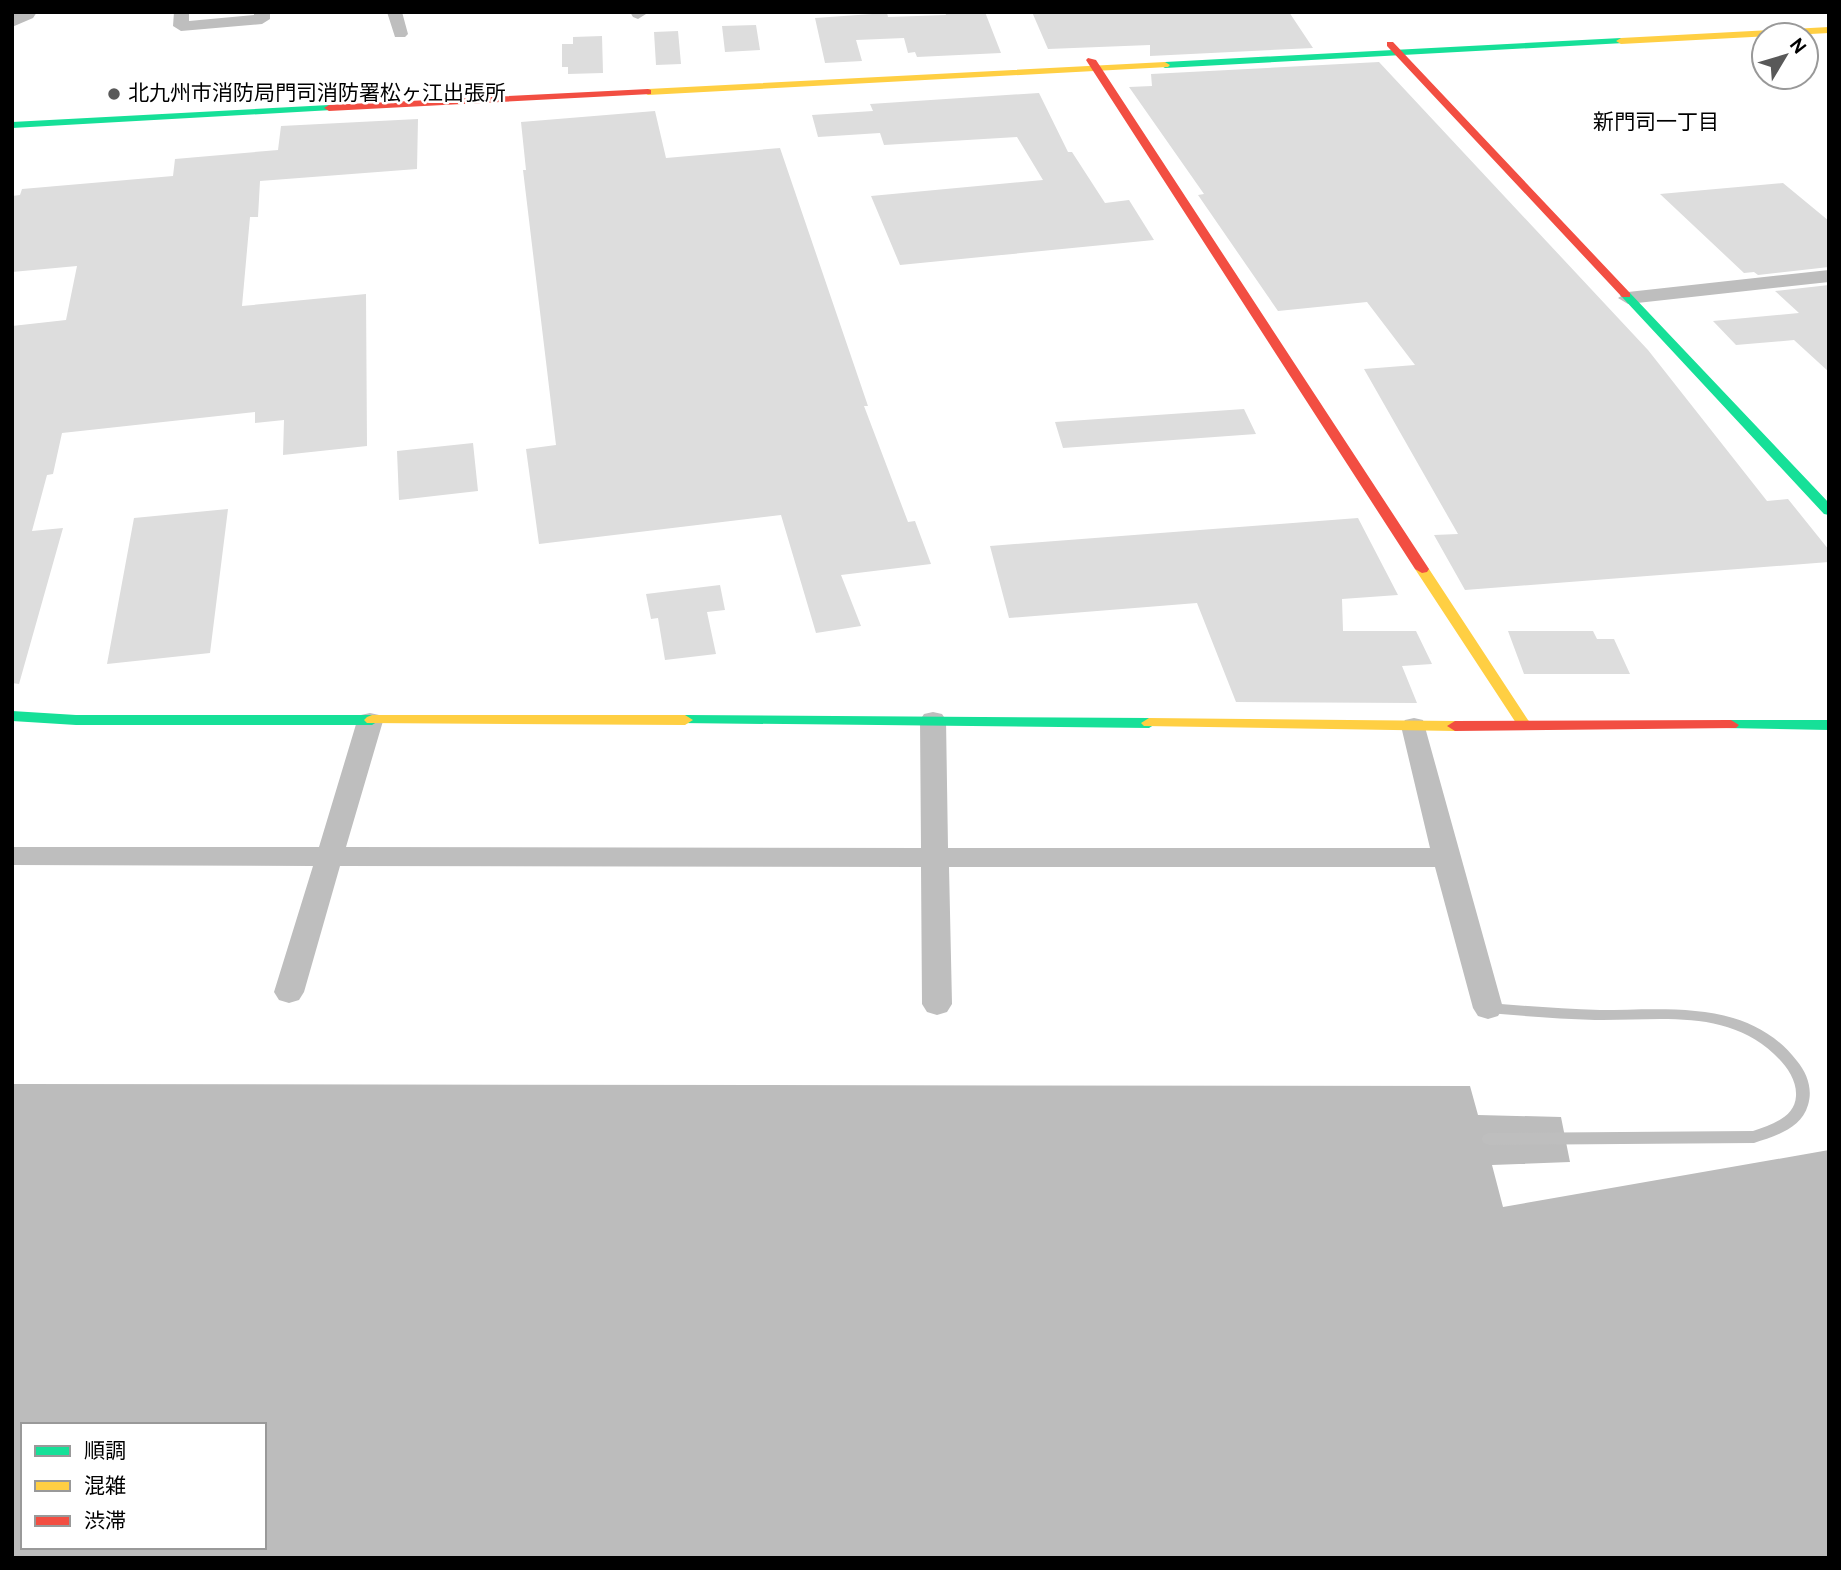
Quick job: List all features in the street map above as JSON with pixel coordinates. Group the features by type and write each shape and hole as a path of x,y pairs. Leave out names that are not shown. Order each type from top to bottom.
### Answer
{"street":[{"path":"182,12 181,26 262,19 262,12"},
{"path":"394,12 400,34"},
{"path":"12,125 84,117 1394,48 1829,22"},
{"path":"1394,48 1829,30"},
{"path":"1394,48 1829,511"},
{"path":"1093,64 1522,723"},
{"path":"12,116 84,117"},
{"path":"44,140 84,117"},
{"path":"1628,298 1829,276"},
{"path":"12,716 76,720 933,720 1414,726 1522,723 1828,726"},
{"path":"933,720 937,1004"},
{"path":"289,992 370,721"},
{"path":"1414,726 1446,858 1488,1008"},
{"path":"12,856 1446,858"}],"lane":[{"path":"1810,491 1829,488"},
{"path":"1488,1008 1557,1015 1705,1016 1737,1023 1768,1040 1795,1066 1803,1088 1800,1110 1787,1123 1754,1138 1489,1139"}],"shaded area":[{"path":"12,1084 1470,1086 1478,1115 1561,1117 1570,1162 1492,1165 1503,1207 1829,1150 1829,1558 12,1558"}],"building":[{"path":"945,12 985,12 1001,53 917,57 915,52 908,53 904,38 856,40 862,61 825,63 815,18 887,13 888,17 946,15"},
{"path":"1032,12 1289,12 1313,48 1150,56 1150,45 1048,49"},
{"path":"756,25 760,50 725,52 722,26"},
{"path":"678,31 681,64 656,65 654,32"},
{"path":"602,36 603,73 568,74 568,67 562,67 562,44 573,44 573,37"},
{"path":"1379,62 1648,350 1767,501 1788,499 1829,550 1829,562 1465,590 1434,535 1458,534 1364,369 1415,365 1367,302 1278,311 1198,195 1204,194 1129,87 1152,86 1151,74"},
{"path":"1039,93 1068,152 1072,152 1105,203 1129,200 1154,240 900,265 871,196 1043,180 1017,137 884,145 880,133 818,137 812,115 873,111 870,104"},
{"path":"655,111 666,158 780,148 868,406 864,406 908,522 915,521 931,564 841,575 861,626 816,633 781,515 539,544 526,449 556,445 523,170 526,170 521,122"},
{"path":"418,119 417,169 260,181 258,217 250,217 242,306 366,294 367,446 283,455 284,420 255,423 255,412 62,433 53,474 47,475 32,531 63,528 19,684 12,683 12,326 66,320 77,266 12,272 12,196 20,195 22,189 173,176 175,159 278,150 281,126"},
{"path":"1783,183 1829,221 1829,267 1758,275 1754,272 1744,273 1660,194"},
{"path":"1829,285 1829,372 1794,340 1736,345 1713,321 1799,313 1775,291"},
{"path":"1244,409 1256,434 1063,448 1055,422"},
{"path":"473,443 478,491 399,500 397,451"},
{"path":"228,509 210,653 107,664 134,518"},
{"path":"1358,518 1398,595 1342,599 1343,631 1416,631 1432,664 1402,666 1417,703 1236,702 1197,603 1009,618 990,546"},
{"path":"720,585 725,610 707,612 716,654 665,660 658,618 651,619 646,594"},
{"path":"1508,631 1593,631 1597,639 1614,639 1630,674 1524,674"}],"waterway":[{"path":"12,18 23,12"}],"traffic: fast":[{"path":"1165,65 1621,41"},
{"path":"12,125 329,108"},
{"path":"1626,295 1829,511"},
{"path":"12,716 76,720 372,720"},
{"path":"685,720 1149,723"},
{"path":"1731,725 1829,725"}],"traffic: slow":[{"path":"1621,41 1829,30"},
{"path":"648,92 1165,65"},
{"path":"1422,569 1523,723"},
{"path":"372,720 685,720"},
{"path":"1149,723 1455,726"}],"traffic: jam":[{"path":"1390,44 1626,295"},
{"path":"1091,60 1422,569"},
{"path":"329,108 648,92"},
{"path":"1455,726 1731,725"}],"place":[{"name":"北九州市消防局門司消防署松ヶ江出張所","path":"114,94"}],"district":[{"name":"新門司一丁目","path":"1656,123"}]}
